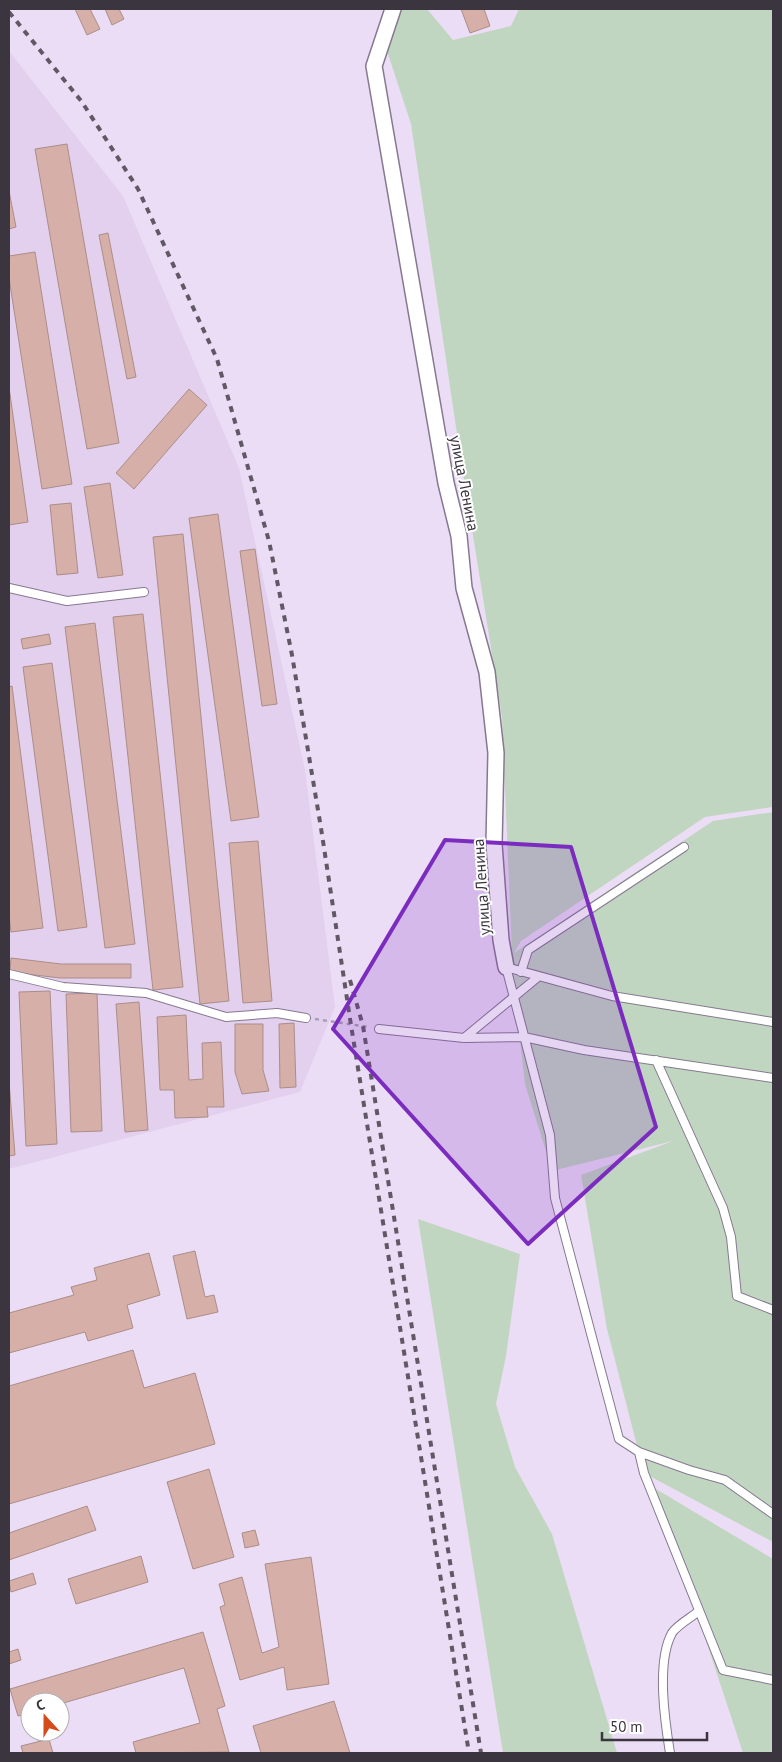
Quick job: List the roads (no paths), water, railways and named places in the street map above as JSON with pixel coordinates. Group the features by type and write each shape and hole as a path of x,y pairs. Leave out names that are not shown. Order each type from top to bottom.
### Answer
{"street":[{"name":"улица Ленина","path":"393,9 374,66 446,483 459,536 464,588 487,672 496,754 494,844 501,940 506,967"}],"lane":[{"path":"9,588 67,601 144,592"},
{"path":"521,972 528,950 684,847"},
{"path":"773,1022 612,996 506,967 512,997 550,1134 555,1198 619,1439 639,1452 689,1470 725,1480 773,1514"},
{"path":"9,974 63,987 146,993 226,1017 277,1013 306,1018"},
{"path":"464,1038 538,977"},
{"path":"379,1029 464,1038 524,1037 584,1050 773,1078"},
{"path":"656,1060 723,1208 731,1237 737,1296 773,1310"},
{"path":"639,1452 644,1473 723,1670 773,1680"},
{"path":"670,1753 665,1723 662,1669 672,1632 699,1611"}],"railway":[{"path":"9,12 82,102 138,189 217,359 269,541 292,655 321,828 351,1025 469,1753"},
{"path":"350,980 363,1026 481,1753"}]}
